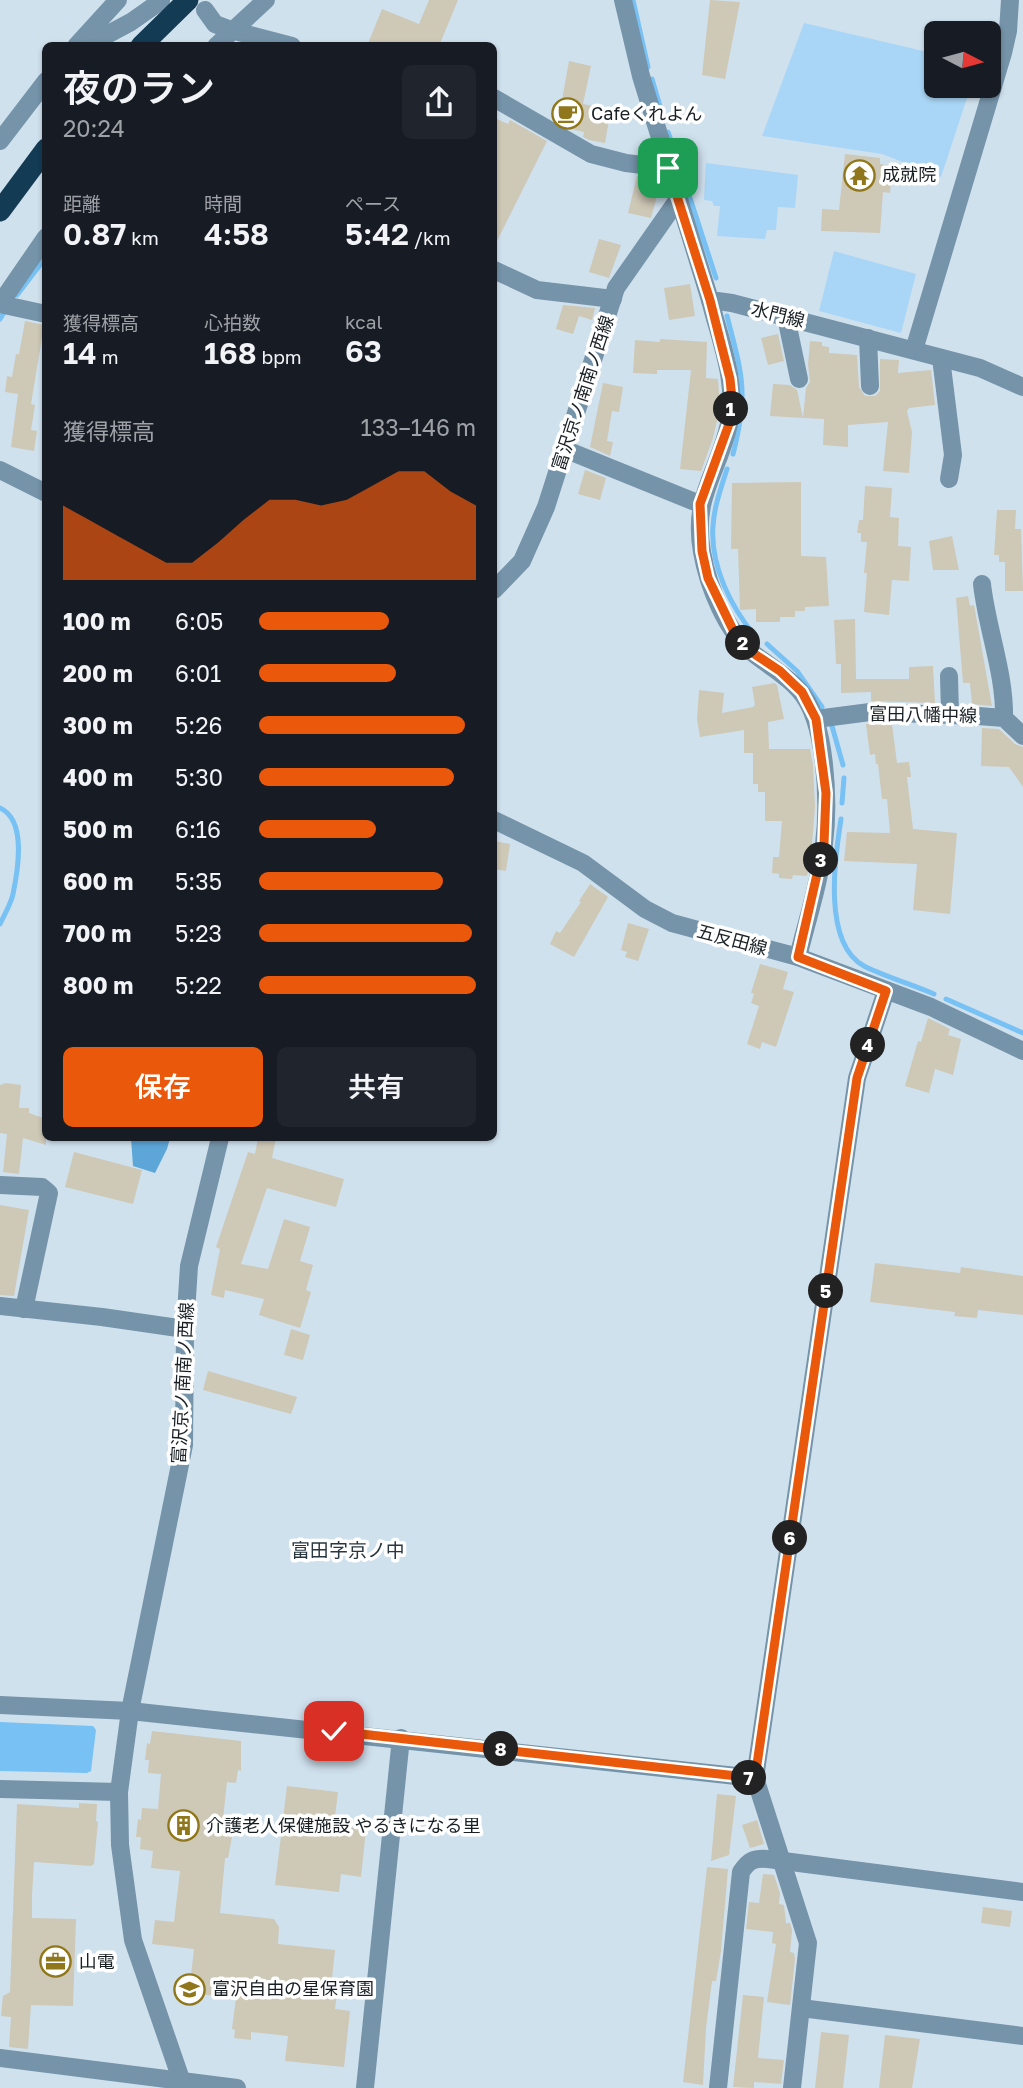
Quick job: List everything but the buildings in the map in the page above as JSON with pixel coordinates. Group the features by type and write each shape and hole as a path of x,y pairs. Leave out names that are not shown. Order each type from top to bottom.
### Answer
{"highway":[{"path":"146,42 197,5"},
{"path":"0,211 42,154"}],"street":[{"path":"80,42 118,0"},
{"path":"220,42 266,0"},
{"path":"623,0 641,76 710,300 730,379 732,399 729,424 700,504 701,540 708,578 735,634 753,653 780,671 802,692 816,719 826,793 824,844 798,957"},
{"path":"914,350 1003,53 1010,0"},
{"path":"94,42 131,22 161,1"},
{"path":"197,5 215,24 276,42"},
{"path":"0,141 42,86"},
{"path":"497,100 591,154 626,163 668,168"},
{"name":"富沢京ノ南南ノ西線","path":"497,587 522,561 546,507 616,288 679,198"},
{"path":"42,243 0,304 42,313"},
{"path":"497,271 537,290 612,299"},
{"name":"水門線","path":"710,300 980,368 1023,387"},
{"path":"786,317 799,379"},
{"path":"868,338 870,386"},
{"path":"941,358 953,455 949,479"},
{"path":"564,449 700,504"},
{"path":"0,470 42,491"},
{"path":"982,584 986,620 1004,695 1004,718 1023,736"},
{"path":"950,676 950,713"},
{"name":"富田八幡中線","path":"816,719 870,712 950,713 1004,718"},
{"name":"五反田線","path":"497,821 583,863 636,903 672,923 798,957 931,1007 1023,1051"},
{"path":"792,2088 808,1943 784,1861 755,1778 857,1078 886,991"},
{"name":"富沢京ノ南南ノ西線","path":"183,2085 133,1940 120,1845 119,1793 130,1711 159,1557 184,1445 185,1329 189,1266 219,1141"},
{"path":"0,1185 42,1187 49,1193 24,1309"},
{"path":"0,1306 185,1329"},
{"path":"0,1705 130,1711 755,1778"},
{"path":"365,2088 401,1738"},
{"path":"0,1789 119,1793"},
{"path":"718,2088 741,1872 754,1858 1023,1892"},
{"path":"801,2008 1023,2036"},
{"path":"0,2058 183,2085 237,2088"}],"shaded area":[{"path":"804,23 924,51 924,98 967,98 941,177 882,154 762,136"},
{"path":"706,163 798,175 795,208 778,207 776,230 767,230 765,239 717,236 720,206 714,206 712,201 704,200"},
{"path":"834,251 916,274 901,333 819,311"},
{"path":"131,1141 169,1141 155,1173 133,1166"},
{"path":"0,1722 93,1726 96,1730 91,1771 0,1771"}],"waterway":[{"path":"633,0 648,67"},
{"path":"652,79 664,120"},
{"path":"668,132 675,152"},
{"path":"678,161 716,278"},
{"path":"17,295 42,262"},
{"path":"0,319 3,314"},
{"path":"727,316 742,384 741,415 733,454"},
{"path":"727,469 714,519 715,556 730,599 755,636"},
{"path":"767,644 797,671 822,707"},
{"path":"832,726 843,765"},
{"path":"842,803 844,778"},
{"path":"0,808 9,814 14,823 18,846 13,894 0,924"},
{"path":"841,819 834,898 842,939 851,955 864,966 934,994"},
{"path":"946,999 1023,1033"}],"place":[{"name":"Cafeくれよん","path":"568,114"},
{"name":"成就院","path":"859,175"},
{"name":"介護老人保健施設 やるきになる里","path":"183,1826"},
{"name":"山電","path":"56,1962"},
{"name":"富沢自由の星保育園","path":"189,1989"}],"district":[{"name":"富田字京ノ中","path":"348,1550"}],"route":[{"path":"334,1731 755,1778 857,1078 886,991 798,957 824,844 826,793 816,719 802,692 780,671 753,653 735,634 708,578 699,528 700,504 729,424 732,399 730,379 710,300 668,168"}]}
